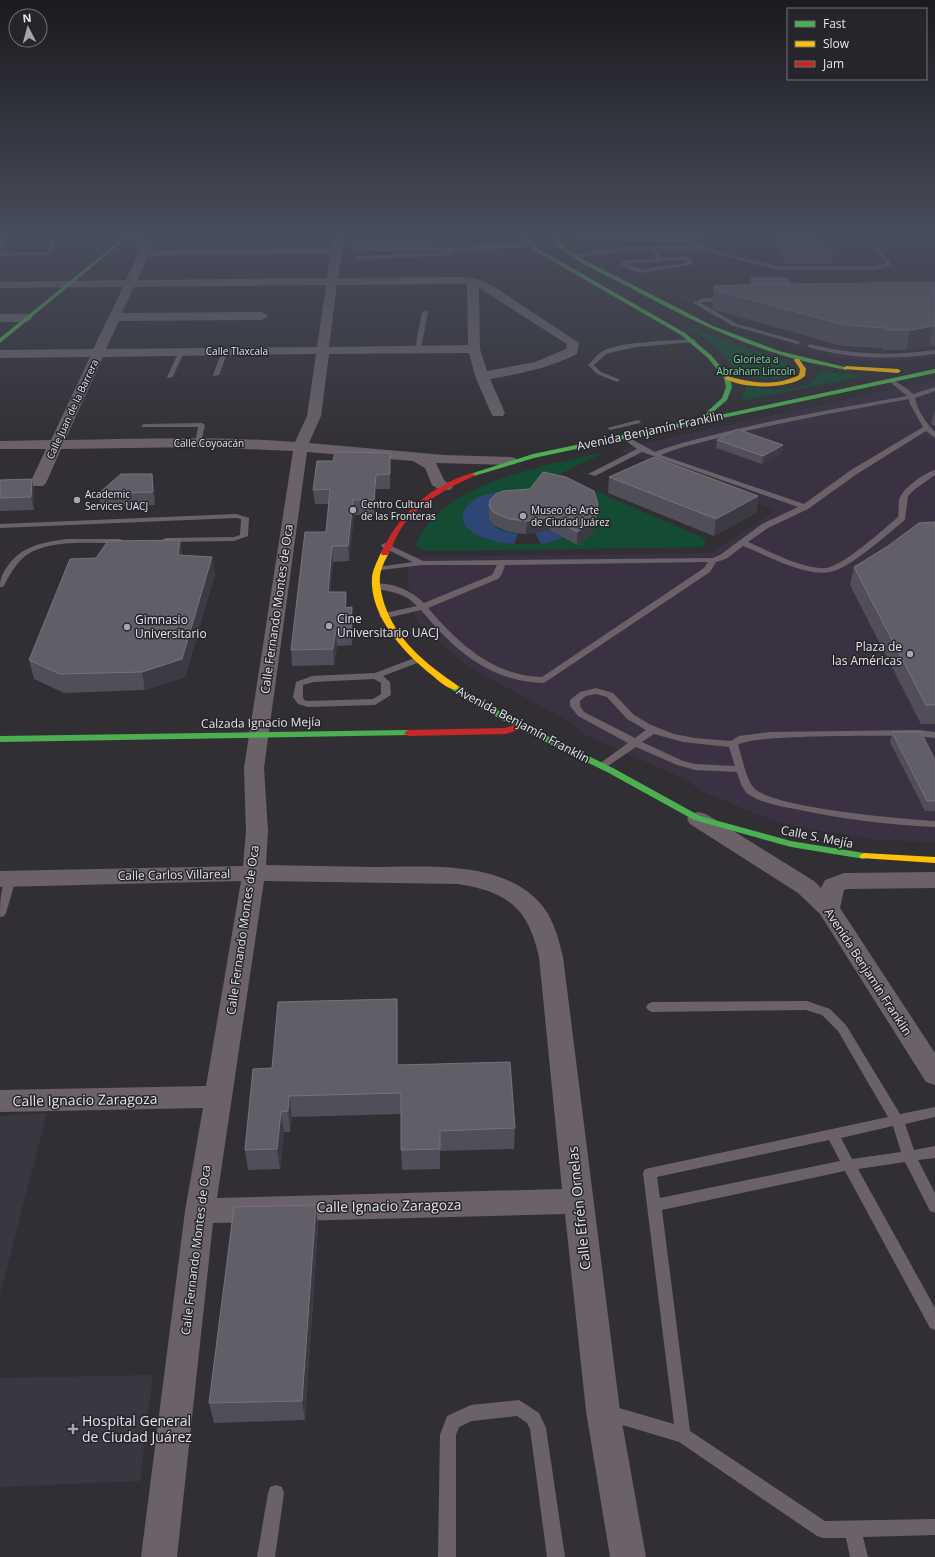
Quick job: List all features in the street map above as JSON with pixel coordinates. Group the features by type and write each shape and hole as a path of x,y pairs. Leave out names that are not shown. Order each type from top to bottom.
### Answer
{"main road":[{"path":"0,341 41,307"},
{"path":"633,307 693,341 710,357 727,378 729,387 728,393 720,404 711,411 706,420"},
{"path":"671,307 715,330 746,343 797,360 815,364 881,371 935,370"},
{"path":"727,378 762,385 790,382 802,376 804,372 797,360"},
{"name":"Avenida Benjamín Franklin","path":"697,818 602,766 522,726 447,684 418,660 397,638 383,616 376,586 377,569 385,546 396,528 408,515 444,487 510,461 892,381 935,370"},
{"name":"Calzada Ignacio Mejía","path":"0,739 485,732 506,731 522,726"},
{"name":"Calle S. Mejía","path":"697,818 769,839 834,854 902,861 935,860"}],"street":[{"name":"Calle Juan de la Barrera","path":"38,483 119,307"},
{"name":"Calle Fernando Montes de Oca","path":"159,1557 200,1211 254,873 257,831 254,768 301,446 314,416 321,350 328,307"},
{"path":"473,307 474,349 482,376 498,413"},
{"path":"482,376 534,366 572,351 574,347 573,343 517,307"},
{"path":"114,317 262,316"},
{"path":"0,318 27,318"},
{"name":"Calle Tlaxcala","path":"0,354 474,349"},
{"name":"Calle Coyoacán","path":"0,445 198,442 301,446 417,457 510,461"},
{"name":"Calle Coyoacán","path":"417,457 434,467 436,482 444,487"},
{"name":"Avenida Benjamín Franklin","path":"697,818 806,887 828,908 935,1075"},
{"name":"Calle Carlos Villareal","path":"6,879 254,873 444,875 469,876 492,882"},
{"path":"828,908 833,886 844,880 935,880"},
{"name":"Calle Efrén Ornelas","path":"492,882 514,893 531,909 544,929 551,957 603,1411 628,1557"},
{"name":"Calle Ignacio Zaragoza","path":"0,1101 218,1098"},
{"name":"Calle Ignacio Zaragoza","path":"200,1211 578,1201"}],"lane":[{"path":"702,307 735,325 798,342"},
{"path":"418,349 425,312"},
{"path":"715,330 735,325"},
{"path":"617,380 597,372 591,365 604,353 625,347 693,341"},
{"path":"810,346 826,351 873,357 905,356 935,352"},
{"path":"216,375 225,351"},
{"path":"815,364 826,351"},
{"path":"170,377 181,352"},
{"path":"892,381 904,388 912,397 913,404 927,428 935,436"},
{"path":"656,455 672,448 743,430 817,414 912,397 935,389"},
{"path":"610,428 638,422"},
{"path":"144,426 202,425 198,442"},
{"path":"622,426 635,434"},
{"path":"377,569 422,563 713,560 722,557 744,543 765,526 805,507 854,472 927,428"},
{"path":"624,436 642,449 656,455 805,507"},
{"path":"592,474 642,449"},
{"path":"744,543 810,569 822,571 835,568 902,518 904,513 902,502 907,492 935,472"},
{"path":"0,526 236,516 245,518 244,536 234,539 154,540"},
{"path":"0,585 20,556 32,549 44,545 66,542 130,541"},
{"path":"385,546 422,563"},
{"path":"376,586 400,589 414,597 443,632 466,653 520,680 544,680 707,570 713,560"},
{"path":"383,616 423,607 495,577 498,574 502,562"},
{"path":"376,676 385,682 386,696 376,702 308,704 301,702 298,697 300,684 312,678 376,676 418,660"},
{"path":"741,769 694,767 680,762 636,743 581,714 575,706 576,700 583,694 596,691 606,692 616,698 635,720 653,730 674,738 696,742 734,744 739,739 769,735 918,733 935,735"},
{"path":"602,766 653,730"},
{"path":"734,744 746,784 751,791 767,799 821,812 935,824"},
{"path":"0,913 6,879"},
{"path":"652,1007 807,1005 826,1012 842,1028 897,1120 909,1156 935,1207"},
{"path":"684,1435 650,1173 935,1112"},
{"path":"832,1134 935,1323"},
{"path":"655,1204 849,1164 935,1152"},
{"path":"447,1557 448,1435 453,1422 471,1413 519,1408 533,1418 538,1428 556,1557"},
{"path":"603,1411 684,1435 823,1530 935,1527"},
{"path":"266,1557 276,1493"},
{"path":"853,1530 859,1557"}],"shaded area":[{"path":"696,307 935,307 935,357 889,362 838,358 812,352 743,330"},
{"name":"Plaza de las Américas","path":"935,380 935,842 879,840 793,826 754,813 699,790 689,781 584,734 570,722 466,665 418,623 410,604 407,557 711,553 776,510 620,451 632,446"},
{"path":"47,1113 0,1294 0,1116"},
{"name":"Hospital General de Ciudad Juárez","path":"153,1375 140,1481 0,1487 0,1378"}],"green space":[{"name":"Glorieta a Abraham Lincoln","path":"694,327 717,338 785,361 796,370 794,374 788,377 766,379 751,377 738,371 711,344 689,328"},
{"name":"Glorieta a Abraham Lincoln","path":"820,371 865,376 741,401 746,387 765,389 798,388 815,379"},
{"path":"605,452 558,475 706,539 704,547 427,551 418,547 416,544 429,523 448,505 472,491 527,470"}],"water":[{"path":"524,490 549,494 565,500 576,511 579,518 574,529 559,539 541,544 539,541 516,541 514,544 482,537 468,528 464,522 463,515 467,506 479,497 501,491","holes":["513,501 536,502 546,506 555,513 556,521 551,526 535,533 516,534 499,529 489,520 489,516 494,508"]}],"pier":[{"path":"535,533 541,544 514,544 518,534"}],"building":[{"path":"776,307 935,307 935,326 910,330 887,330 885,328 845,325"},
{"path":"737,429 783,445 763,456 717,440"},
{"path":"335,452 390,453 390,474 376,475 374,500 353,500 348,546 332,546 328,592 346,592 345,608 352,607 351,629 336,630 333,649 291,650 305,532 326,532 330,489 313,490 317,461 333,461"},
{"path":"654,457 758,496 716,519 609,477"},
{"path":"543,472 566,477 594,491 598,504 596,516 592,521 577,532 551,517 527,521 509,519 493,512 489,506 490,500 496,494 503,491 530,489"},
{"path":"121,474 152,474 153,492 98,494"},
{"path":"32,479 31,497 0,498 0,480"},
{"name":"Plaza de las Américas","path":"935,522 935,705 926,705 854,567 888,546 919,523"},
{"name":"Gimnasio Universitario","path":"180,540 178,555 212,557 182,659 142,672 60,674 29,660 70,559 96,558 108,541"},
{"path":"892,732 921,732 935,760 935,801 927,801"},
{"path":"397,999 397,1065 510,1062 515,1128 440,1131 440,1149 401,1150 401,1093 289,1096 288,1111 281,1112 277,1149 245,1150 253,1069 272,1068 278,1002"},
{"path":"316,1205 302,1401 209,1403 234,1207"}],"traffic: fast":[{"path":"0,341 42,307"},
{"path":"635,307 683,334 710,357 727,378 729,387 725,399 711,411 706,419"},
{"path":"669,307 712,327 777,352 811,362 846,368"},
{"path":"472,475 533,456 935,371"},
{"path":"454,687 483,706 610,770 697,818 791,844 864,856"},
{"path":"0,739 408,733"}],"traffic: slow":[{"path":"727,378 746,383 765,385 784,383 802,376 803,369 797,360"},
{"path":"846,368 898,371"},
{"path":"385,553 376,576 378,596 383,612 391,627 413,655 426,667 454,687"},
{"path":"864,856 935,860"}],"traffic: jam":[{"path":"385,553 391,539 408,515 432,496 472,475"},
{"path":"408,733 506,731 522,726"}],"place":[{"name":"Academic Services UACJ","path":"77,500"},
{"name":"Centro Cultural de las Fronteras","path":"353,510"},
{"name":"Museo de Arte de Ciudad Juárez","path":"523,516"},
{"name":"Cine Universitario UACJ","path":"329,626"},
{"name":"Gimnasio Universitario","path":"127,627"},
{"name":"Plaza de las Américas","path":"910,654"},
{"name":"Hospital General de Ciudad Juárez","path":"73,1429"}]}
